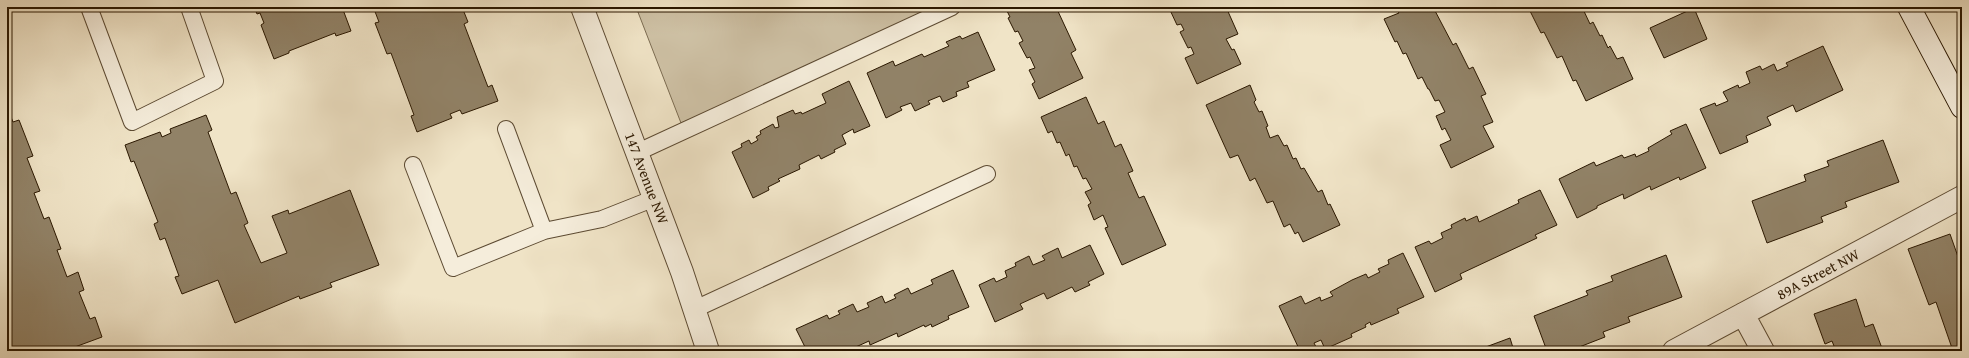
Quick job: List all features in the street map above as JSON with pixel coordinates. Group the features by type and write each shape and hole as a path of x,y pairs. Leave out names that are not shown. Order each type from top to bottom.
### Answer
{"street":[{"name":"147 Avenue NW","path":"582,7 655,198 695,309 708,351"},
{"path":"1909,7 1962,106"},
{"name":"89A Street NW","path":"1674,351 1962,197"},
{"path":"1743,314 1763,351"}],"lane":[{"path":"89,7 132,122 215,81 189,7"},
{"path":"638,152 952,7"},
{"path":"506,129 544,231"},
{"path":"413,166 453,268 544,231 602,219 655,198"},
{"path":"695,309 987,174"}],"shaded area":[{"path":"636,7 962,7 681,123"}],"building":[{"path":"254,7 342,7 351,31 336,36 335,33 289,51 289,53 274,59 261,25 264,23 260,13 257,14"},
{"path":"371,7 462,7 468,22 464,24 488,87 492,85 498,101 462,114 460,110 450,114 452,118 417,132 411,116 414,115 391,53 387,54 375,23 379,22 374,9"},
{"path":"1005,7 1056,7 1076,50 1071,53 1083,78 1039,99 1032,84 1035,82 1029,70 1035,68 1030,57 1027,58 1019,43 1023,41 1018,31 1015,32 1008,18 1010,17"},
{"path":"1175,7 1226,7 1238,34 1226,39 1232,50 1234,49 1241,64 1197,84 1185,58 1194,54 1191,47 1188,48 1180,32 1184,30 1181,24 1177,25 1170,10"},
{"path":"1433,7 1453,45 1456,43 1469,69 1473,67 1486,94 1481,96 1493,122 1483,126 1494,147 1451,168 1440,145 1451,140 1445,128 1442,130 1436,116 1445,112 1439,100 1435,101 1422,77 1418,79 1406,53 1403,54 1397,41 1395,42 1384,19 1399,13 1396,8"},
{"path":"1528,7 1582,7 1590,24 1593,22 1600,36 1602,35 1608,48 1610,46 1617,59 1623,57 1633,79 1586,101 1576,80 1573,81 1562,56 1557,58 1544,32 1541,33"},
{"path":"1694,8 1707,39 1664,58 1650,28"},
{"path":"978,32 995,70 967,82 969,87 956,92 957,96 943,102 940,96 928,101 930,104 915,111 911,103 900,107 902,110 886,118 867,73 893,61 895,66 922,54 924,57 949,46 946,42 960,36 962,39"},
{"path":"1823,46 1843,90 1796,112 1793,105 1767,117 1771,125 1746,136 1748,142 1720,154 1700,109 1715,103 1716,106 1728,101 1723,92 1738,85 1739,88 1750,83 1746,72 1760,66 1762,70 1774,64 1777,71 1788,66 1786,63"},
{"path":"849,81 870,126 854,133 853,129 842,135 846,144 834,150 835,152 821,159 819,155 799,165 800,169 778,179 780,181 768,187 769,190 753,198 732,152 742,147 741,144 749,140 751,144 758,140 756,137 761,134 760,131 773,124 775,128 779,127 777,117 793,110 795,114 801,112 802,114 826,103 822,94"},
{"path":"1250,85 1256,100 1254,102 1259,112 1262,111 1268,126 1266,127 1270,138 1278,135 1284,146 1287,145 1293,159 1296,158 1301,169 1304,168 1318,192 1322,190 1328,205 1330,204 1340,225 1303,242 1298,232 1295,234 1290,224 1284,227 1273,201 1267,203 1255,178 1250,181 1238,155 1230,158 1206,105"},
{"path":"1086,97 1098,124 1104,121 1115,147 1121,144 1133,171 1128,173 1139,198 1144,196 1166,245 1122,265 1105,228 1108,227 1103,215 1094,220 1088,205 1091,203 1085,192 1092,189 1086,178 1083,179 1077,166 1074,167 1069,154 1066,156 1060,142 1057,143 1052,131 1048,133 1041,117"},
{"path":"7,107 13,122 19,120 33,156 27,158 40,191 34,193 44,219 49,217 61,249 57,250 67,277 78,272 84,290 79,292 90,319 95,317 102,337 64,351 7,350 12,348 7,335"},
{"path":"206,115 212,130 208,132 231,194 236,192 248,223 244,225 261,263 287,253 272,216 288,210 289,214 350,190 379,265 330,283 332,287 300,299 299,296 235,323 218,280 182,294 175,277 179,276 165,238 160,240 154,224 158,222 134,161 131,162 125,145 160,132 162,137 171,133 170,129"},
{"path":"1686,124 1706,168 1680,180 1679,177 1651,190 1650,186 1624,199 1623,194 1597,206 1597,208 1577,218 1559,179 1594,162 1596,166 1622,155 1624,158 1635,154 1636,157 1649,151 1648,148 1672,134 1670,131"},
{"path":"1883,140 1899,182 1845,202 1847,207 1821,217 1823,222 1767,243 1752,201 1806,181 1804,175 1829,166 1827,161"},
{"path":"1540,190 1557,225 1535,235 1537,238 1460,274 1462,279 1435,292 1415,247 1429,241 1431,244 1443,238 1441,233 1452,228 1451,225 1465,218 1466,221 1477,216 1479,222 1519,203 1518,200"},
{"path":"1950,234 1962,268 1962,351 1953,351 1936,302 1929,305 1908,249"},
{"path":"1090,245 1104,274 1088,282 1090,285 1075,292 1072,287 1047,299 1044,293 1020,304 1023,309 995,322 979,285 994,278 996,282 1007,277 1005,271 1016,266 1015,263 1029,256 1033,265 1045,260 1042,256 1058,248 1062,258"},
{"path":"1403,253 1424,297 1397,309 1399,313 1371,325 1370,322 1365,325 1366,327 1351,334 1352,337 1325,349 1321,340 1314,343 1316,347 1308,351 1300,351 1279,306 1301,296 1305,304 1320,297 1321,301 1333,296 1330,292 1366,274 1368,278 1380,272 1378,269 1389,264 1388,260"},
{"path":"1666,255 1682,297 1628,317 1630,322 1603,332 1605,337 1569,351 1547,351 1534,316 1588,295 1586,291 1613,281 1611,276"},
{"path":"953,270 969,307 948,316 949,319 932,327 931,324 925,327 924,325 898,337 897,333 870,345 869,341 847,351 842,351 841,347 832,351 826,349 807,351 796,329 827,315 829,319 840,314 838,311 853,304 857,312 869,307 867,303 882,296 885,303 896,298 894,295 908,288 911,294 933,284 931,280"},
{"path":"1856,299 1865,327 1873,324 1883,351 1836,351 1832,341 1825,344 1814,314"},
{"path":"1510,338 1514,351 1475,351"}]}
